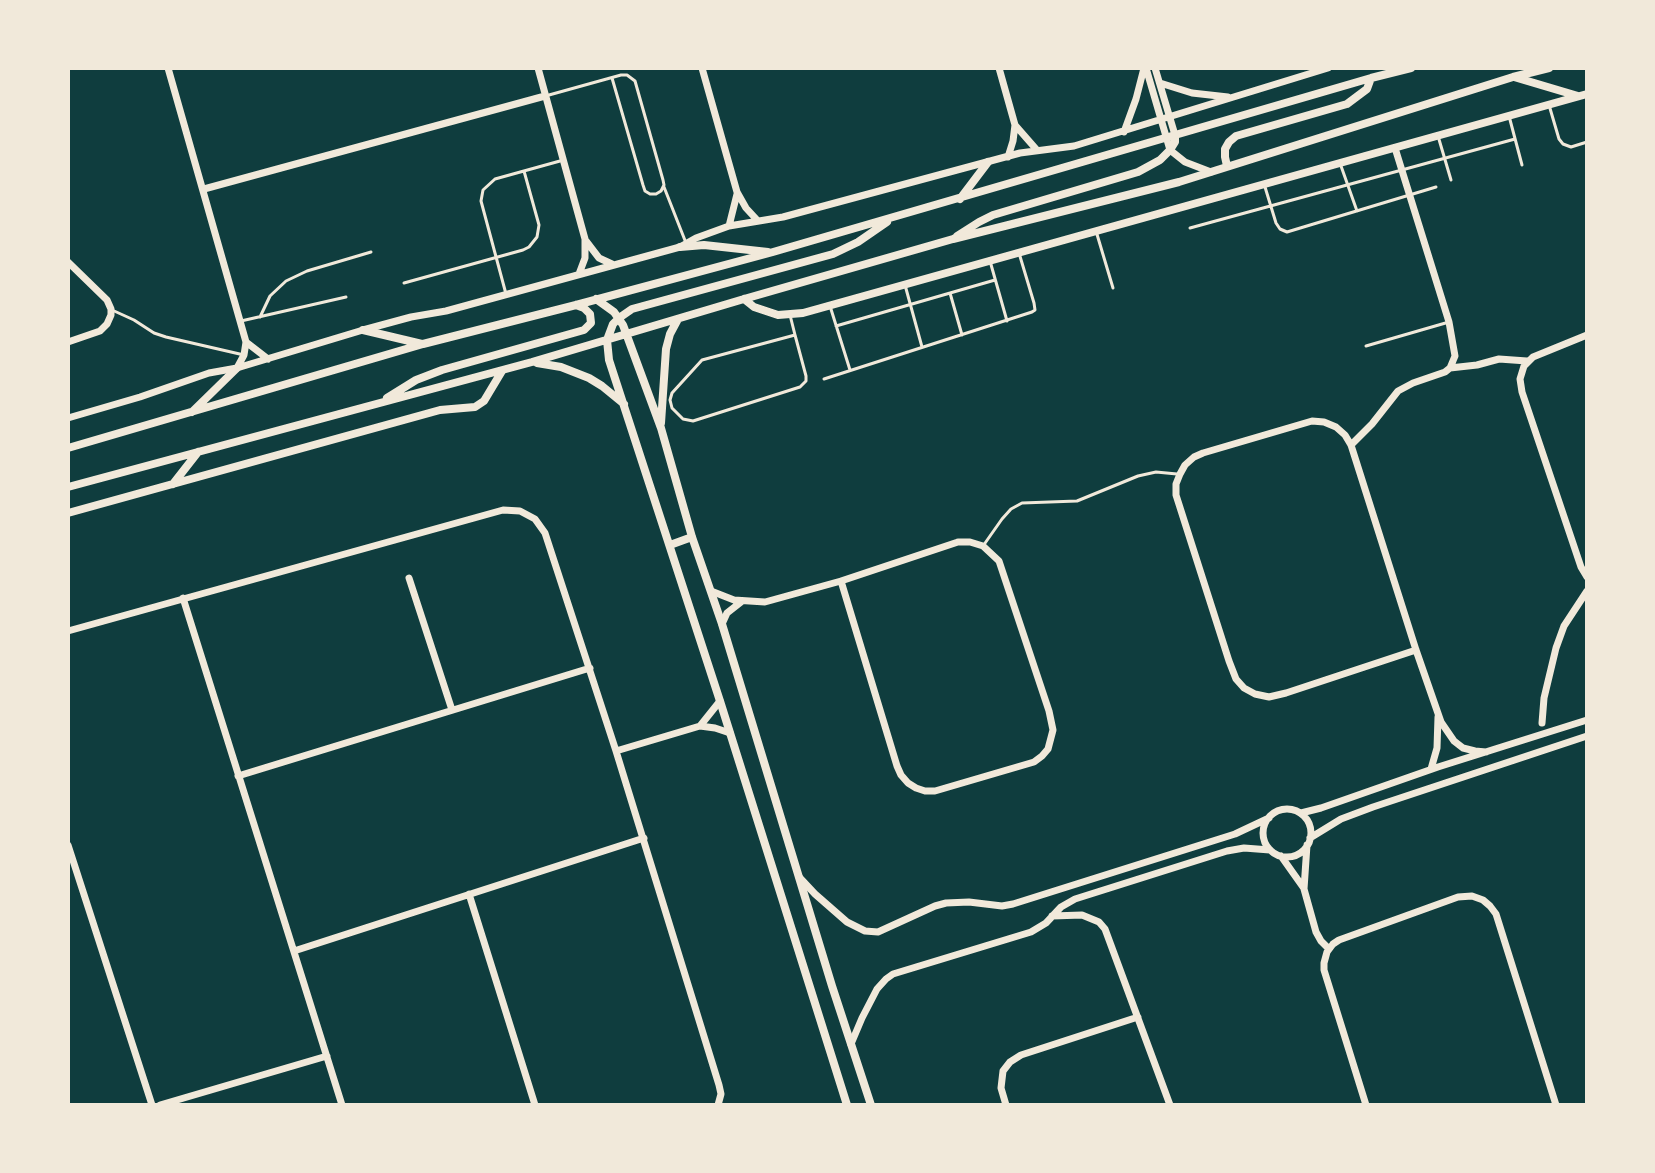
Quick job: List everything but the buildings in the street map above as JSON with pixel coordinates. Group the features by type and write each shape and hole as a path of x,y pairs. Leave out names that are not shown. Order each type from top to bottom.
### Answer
{"street":[{"path":"168,68 246,342 237,368 191,413"},
{"path":"538,68 585,239 599,258 613,265"},
{"path":"702,68 737,192 758,221"},
{"path":"999,68 1015,125 1008,157"},
{"path":"953,239 993,215 1138,172 1160,160 1175,142 1161,121 1145,68"},
{"path":"1124,132 1145,68"},
{"path":"1155,68 1170,118 1170,136"},
{"path":"68,418 209,373 237,368 363,330 683,245 729,226 783,217 1036,149 1069,148 1328,68"},
{"path":"68,448 423,344 892,219 1411,68"},
{"path":"68,487 532,362 953,239 1179,182 1549,68"},
{"path":"1513,77 1584,95"},
{"path":"1227,166 1225,149 1236,136 1347,104 1367,89 1371,78"},
{"path":"1160,83 1192,93 1237,97"},
{"path":"744,299 754,307 778,315 830,306 1584,95"},
{"path":"204,189 545,96"},
{"path":"1015,125 1036,149"},
{"path":"1395,148 1449,322 1455,349 1450,368"},
{"path":"1170,150 1185,162 1211,172"},
{"path":"960,199 988,162"},
{"path":"729,226 737,192"},
{"path":"847,1105 609,360 607,340 613,324 640,306 833,254 858,242 892,219"},
{"path":"578,274 585,258 585,239"},
{"path":"683,245 773,252"},
{"path":"68,262 107,300 111,309 110,319 100,331 68,342"},
{"path":"596,299 619,318 661,428 692,537 722,624 871,1105"},
{"path":"380,403 416,380 442,370 584,330 591,323 590,314 576,305"},
{"path":"661,428 666,349 678,319"},
{"path":"363,330 423,344"},
{"path":"1587,335 1527,361 1520,379 1581,567 1587,577"},
{"path":"246,342 268,359"},
{"path":"1351,445 1398,391 1413,383 1450,368 1469,367 1499,359 1527,361"},
{"path":"532,362 561,367 589,378 624,405"},
{"path":"68,513 440,410 475,407 484,401 502,370"},
{"path":"1416,650 1269,697 1244,688 1236,679 1229,661 1176,495 1176,484 1185,465 1203,453 1312,421 1336,427 1345,435 1351,445 1441,722 1463,748 1486,752"},
{"path":"172,485 198,452"},
{"path":"68,631 503,510 528,514 535,519 545,533 644,838 719,1085 721,1094 718,1105"},
{"path":"670,545 692,537"},
{"path":"711,591 743,601 772,601 958,542 983,546 999,561 1004,572 1052,720 1052,740 1042,756 1034,762 935,791 916,788 901,775 841,581"},
{"path":"409,578 452,710"},
{"path":"1542,723 1544,698 1556,648 1564,626 1587,591"},
{"path":"183,598 342,1105"},
{"path":"722,624 732,608 743,601"},
{"path":"238,776 590,668"},
{"path":"700,726 720,701"},
{"path":"1431,769 1438,737 1437,711"},
{"path":"1301,813 1587,720"},
{"path":"616,751 700,726 730,733"},
{"path":"851,1044 872,998 886,979 901,971 1031,932 1075,899 1227,851 1244,848 1270,850 1288,857 1296,855 1308,842 1341,819 1587,736"},
{"path":"798,875 847,922 865,931 878,932 946,903 1013,904 1235,834 1280,810 1294,810 1301,813 1309,824 1304,889"},
{"path":"1269,818 1263,831 1270,850"},
{"path":"294,951 644,838"},
{"path":"68,845 152,1105"},
{"path":"1281,856 1304,889 1316,932 1329,949"},
{"path":"469,894 535,1105"},
{"path":"1366,1105 1324,970 1329,949 1339,940 1458,897 1472,896 1483,900 1496,914 1556,1105"},
{"path":"1052,916 1082,915 1099,922 1105,929 1170,1105"},
{"path":"1006,1105 1001,1088 1003,1071 1010,1062 1021,1055 1138,1017"},
{"path":"160,1105 327,1056"}],"lane":[{"path":"545,96 627,75 635,81 683,245"},
{"path":"612,78 645,191 656,194 664,185"},
{"path":"1549,105 1563,144 1571,147 1587,142"},
{"path":"1509,116 1522,165"},
{"path":"1438,136 1451,180"},
{"path":"1190,228 1515,139"},
{"path":"506,294 481,201 483,190 495,179 563,160"},
{"path":"1341,163 1357,211"},
{"path":"404,283 529,247 537,237 539,225 524,171"},
{"path":"1265,184 1277,226 1287,232 1436,187"},
{"path":"1096,231 1113,288"},
{"path":"260,317 270,296 286,281 307,271 371,252"},
{"path":"824,379 1029,314 1035,310 1034,303 1019,253"},
{"path":"990,261 1007,321"},
{"path":"836,326 995,280"},
{"path":"905,285 922,348"},
{"path":"950,293 962,335"},
{"path":"241,321 346,297"},
{"path":"830,306 850,370"},
{"path":"111,309 154,333 244,355"},
{"path":"790,315 806,376 803,385 690,421 683,419 672,408 672,393 702,360 795,335"},
{"path":"1366,346 1449,322"},
{"path":"983,546 1011,509 1022,503 1077,501 1138,476 1156,472 1180,474"}]}
